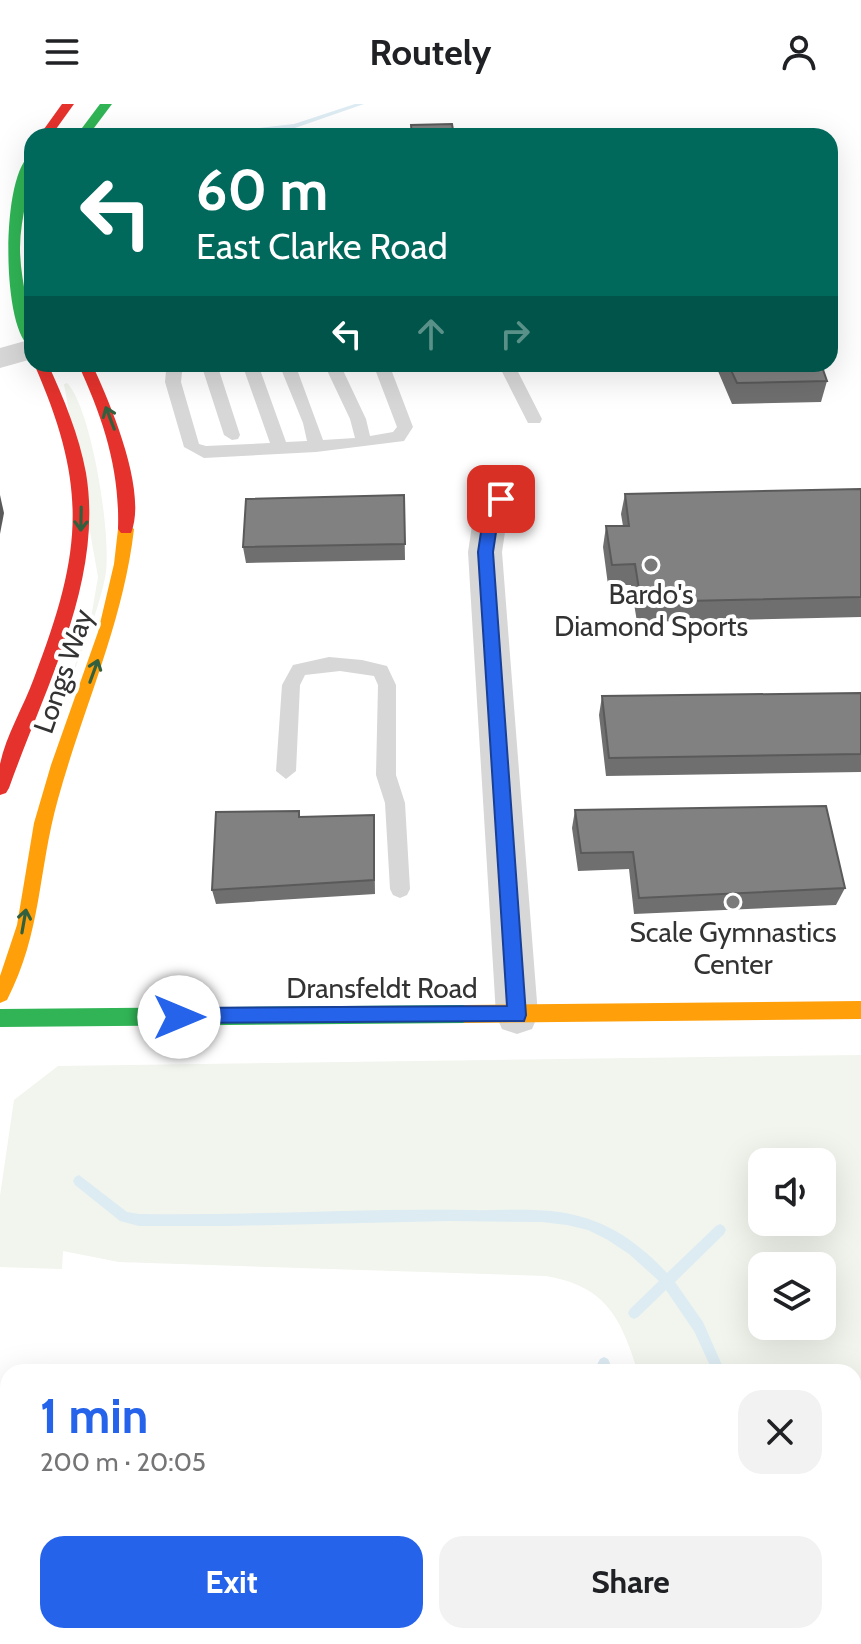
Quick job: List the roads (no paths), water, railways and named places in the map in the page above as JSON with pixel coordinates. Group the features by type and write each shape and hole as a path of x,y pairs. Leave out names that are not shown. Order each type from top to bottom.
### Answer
{"street":[{"path":"51,128 68,104"},
{"path":"88,128 106,104"},
{"path":"24,180 16,203 10,255 15,296 24,323"},
{"path":"0,358 24,350"},
{"name":"Longs Way","path":"0,788 70,593 80,539 81,504 74,450 44,372"},
{"name":"Longs Way","path":"0,994 16,969 48,801 98,661 124,564 127,518 122,458 108,412 89,372"},
{"path":"501,499 490,519 485,552 517,1015"},
{"name":"Dransfeldt Road","path":"0,1018 861,1010"}],"lane":[{"path":"174,372 173,382 192,447 204,452 389,441 403,434 405,427 384,372"},
{"path":"212,372 232,435"},
{"path":"253,372 280,448"},
{"path":"290,372 311,423 316,447"},
{"path":"336,372 358,419 364,443"},
{"path":"510,372 534,419"},
{"path":"286,771 291,685 299,670 308,666 360,666 381,671 387,685 386,775 395,803 400,889"}],"waterway":[{"path":"277,128 295,126 361,104"},
{"path":"79,1181 124,1217 139,1220 449,1215 579,1221 633,1250 667,1281"},
{"path":"667,1281 720,1230"},
{"path":"634,1313 667,1281"},
{"path":"667,1281 699,1327 716,1364"}],"place":[{"name":"Bardo's Diamond Sports","path":"651,565"},
{"name":"Scale Gymnastics Center","path":"733,902"}]}
